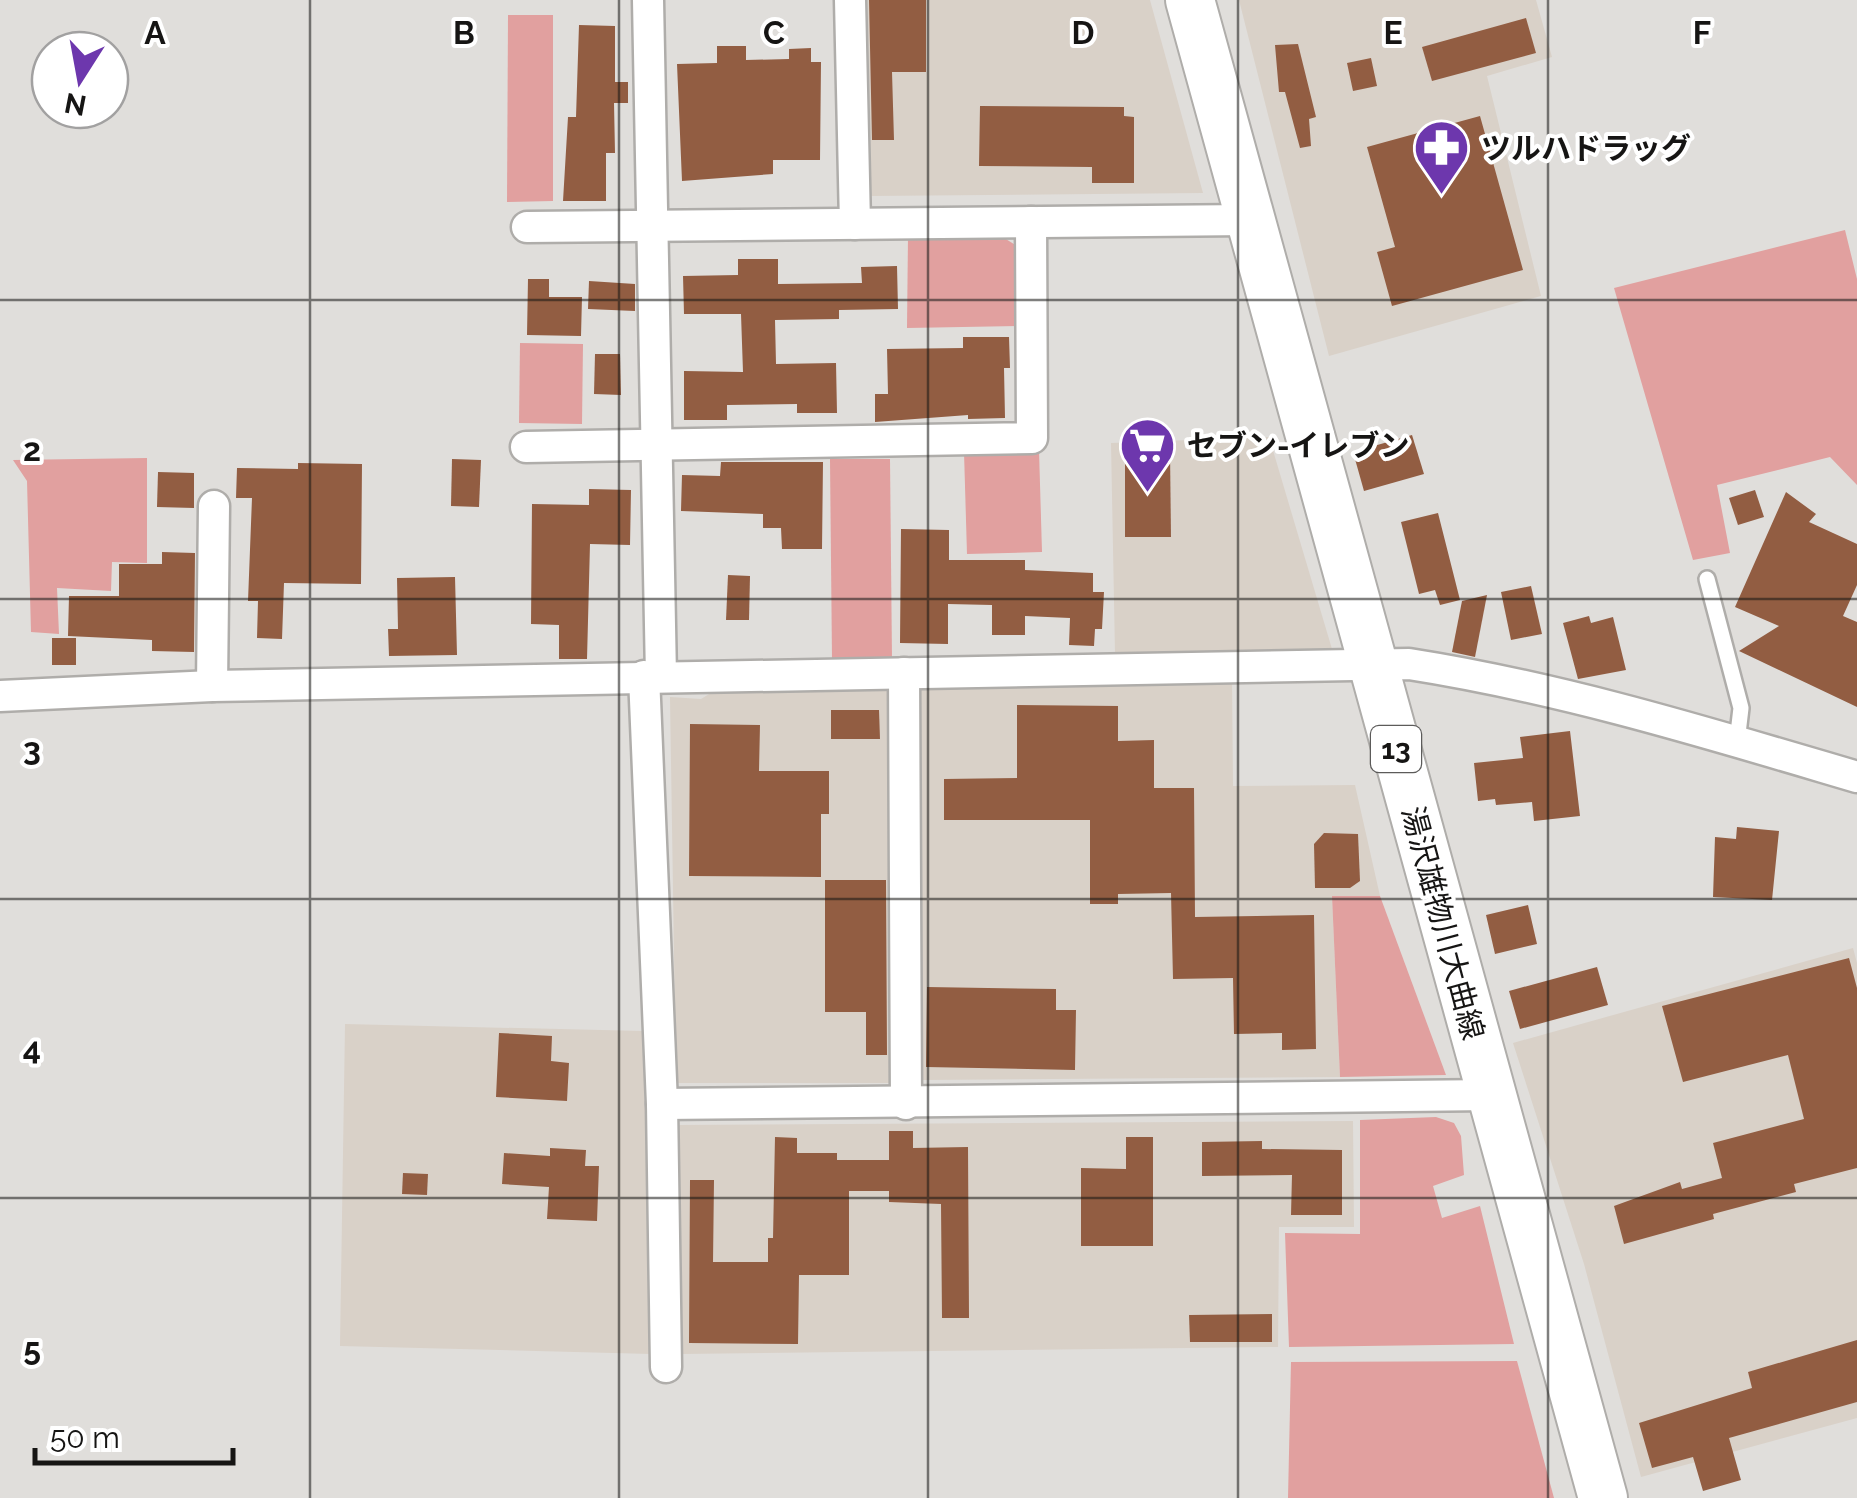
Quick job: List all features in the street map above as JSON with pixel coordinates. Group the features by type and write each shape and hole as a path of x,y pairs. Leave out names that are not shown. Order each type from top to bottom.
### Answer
{"main road":[{"name":"湯沢雄物川大曲線","path":"1190,0 1603,1498"}],"street":[{"path":"648,0 656,444 653,676 666,1368"},
{"path":"850,0 854,224"},
{"path":"528,226 1249,220"},
{"path":"526,447 1032,438 1031,222"},
{"path":"212,686 214,506"},
{"path":"0,696 212,686 1408,664 1489,677 1634,710 1857,778"},
{"path":"904,673 906,1104"},
{"path":"662,1104 1491,1095"}],"lane":[{"path":"1707,578 1741,708 1737,742"}],"shaded area":[{"path":"860,0 1150,0 1203,193 869,196"},
{"path":"1239,0 1536,0 1552,57 1487,76 1541,296 1329,356"},
{"path":"508,15 553,15 553,201 507,202"},
{"path":"1845,230 1857,279 1857,485 1830,457 1717,485 1730,553 1693,560 1614,288"},
{"path":"908,236 1001,236 1017,246 1019,326 907,328"},
{"path":"520,343 583,344 582,424 519,423"},
{"path":"1269,437 1332,649 1115,654 1111,443"},
{"path":"1039,450 1042,552 967,554 964,452"},
{"path":"147,458 147,563 112,562 111,591 57,588 59,634 31,632 27,481 13,460"},
{"path":"830,459 890,459 892,659 832,659"},
{"path":"1232,677 1233,786 1355,785 1380,896 1332,896 1340,1077 923,1080 918,683"},
{"path":"724,685 887,686 894,1083 676,1083 670,697 701,699"},
{"path":"1332,896 1380,896 1446,1075 1340,1077"},
{"path":"1853,948 1857,963 1857,1418 1641,1477 1584,1264 1513,1043"},
{"path":"345,1024 643,1031 651,1354 340,1346"},
{"path":"1436,1117 1454,1123 1461,1136 1464,1175 1433,1186 1442,1218 1480,1206 1514,1344 1289,1347 1285,1233 1360,1234 1360,1120"},
{"path":"1353,1121 1354,1227 1279,1227 1278,1347 682,1354 678,1125"},
{"path":"1517,1361 1554,1498 1288,1498 1291,1362"}],"building":[{"path":"869,0 926,0 926,72 892,72 894,140 872,140"},
{"path":"1526,18 1536,53 1432,81 1422,47"},
{"path":"579,25 615,26 615,82 628,82 628,103 614,103 615,153 606,153 606,201 563,201 568,117 576,117"},
{"path":"1298,44 1316,117 1309,119 1311,146 1300,148 1285,92 1279,92 1275,45"},
{"path":"717,46 746,46 746,60 789,59 789,49 811,48 811,62 821,62 820,160 773,160 773,174 682,181 677,64 717,63"},
{"path":"1371,58 1377,86 1353,91 1347,63"},
{"path":"980,106 1124,107 1124,116 1134,117 1134,183 1092,183 1092,167 979,166"},
{"name":"ツルハドラッグ","path":"1480,116 1523,270 1392,306 1377,252 1395,247 1367,147"},
{"path":"738,259 778,259 778,284 862,283 861,267 897,266 898,309 839,310 839,319 775,320 776,364 836,363 837,413 797,413 797,404 727,405 727,420 684,420 684,371 743,372 741,314 684,314 683,276 738,275"},
{"path":"528,279 549,279 549,297 582,297 581,336 527,335"},
{"path":"589,281 635,284 635,311 588,309"},
{"path":"963,337 1009,337 1010,368 1004,368 1005,418 968,419 968,415 875,422 875,394 888,394 887,349 963,348"},
{"path":"595,354 620,354 621,395 594,394"},
{"path":"1412,435 1424,474 1364,491 1353,452"},
{"name":"セブン-イレブン","path":"1170,451 1171,537 1125,537 1125,452"},
{"path":"452,459 481,460 479,507 451,506"},
{"path":"721,462 823,462 822,549 782,549 781,528 763,528 763,514 681,511 682,475 720,476"},
{"path":"298,463 362,464 361,584 284,583 282,639 257,638 258,601 248,601 252,498 236,498 237,468 298,469"},
{"path":"158,472 194,473 194,508 157,507"},
{"path":"589,489 631,490 630,545 590,544 587,659 559,659 559,625 531,624 532,504 589,505"},
{"path":"1755,490 1764,517 1738,525 1729,498"},
{"path":"1786,492 1816,514 1809,522 1857,544 1857,585 1843,616 1857,622 1857,707 1739,651 1779,626 1735,607"},
{"path":"1438,513 1460,600 1440,605 1435,590 1419,594 1401,522"},
{"path":"901,529 949,530 949,560 1025,560 1025,570 1093,573 1093,592 1104,592 1102,629 1095,629 1094,646 1069,645 1070,618 1025,616 1025,635 992,635 992,605 948,604 948,644 900,643"},
{"path":"162,552 195,553 194,652 152,651 152,640 68,636 69,596 119,596 119,564 162,564"},
{"path":"728,575 750,576 749,620 726,620"},
{"path":"455,577 457,655 389,656 388,629 398,629 397,578"},
{"path":"1531,586 1542,634 1511,640 1501,592"},
{"path":"1487,595 1475,657 1452,652 1462,601"},
{"path":"1589,616 1591,623 1613,617 1626,670 1578,679 1563,623"},
{"path":"52,638 76,638 76,665 52,665"},
{"path":"1017,705 1118,706 1118,741 1154,740 1154,788 1194,788 1195,917 1314,915 1316,1049 1282,1050 1282,1033 1234,1034 1233,978 1173,979 1171,893 1118,894 1118,904 1090,904 1090,820 944,820 944,779 1017,778"},
{"path":"831,710 879,710 880,739 831,739"},
{"path":"690,724 760,725 759,771 829,771 829,814 821,814 821,877 689,876"},
{"path":"1570,731 1580,816 1534,821 1532,802 1496,805 1495,799 1478,801 1474,763 1523,758 1520,737"},
{"path":"1737,827 1779,831 1772,900 1713,897 1715,837 1736,839"},
{"path":"1324,833 1358,834 1360,881 1350,888 1315,888 1314,844"},
{"path":"825,880 886,880 887,1055 866,1055 866,1012 825,1012"},
{"path":"1528,905 1537,944 1495,954 1486,915"},
{"path":"1849,958 1857,988 1857,1168 1794,1184 1796,1192 1624,1244 1614,1206 1680,1182 1682,1189 1722,1178 1713,1143 1804,1119 1788,1055 1683,1082 1662,1006"},
{"path":"1597,967 1608,1005 1520,1029 1509,991"},
{"path":"927,987 1056,989 1056,1010 1076,1010 1075,1070 926,1067"},
{"path":"499,1033 552,1036 551,1061 569,1063 567,1101 496,1097"},
{"path":"889,1131 913,1131 913,1148 968,1147 969,1318 942,1318 941,1204 889,1202 889,1191 849,1191 849,1275 799,1275 798,1344 689,1343 690,1180 714,1180 713,1262 768,1262 768,1238 773,1238 775,1137 797,1138 797,1153 837,1153 837,1160 889,1160"},
{"path":"1126,1137 1153,1137 1153,1246 1081,1246 1081,1168 1126,1169"},
{"path":"1262,1141 1262,1149 1342,1150 1342,1215 1291,1215 1292,1175 1202,1176 1202,1142"},
{"path":"550,1148 586,1150 585,1166 599,1166 597,1221 547,1219 549,1187 502,1184 504,1153 550,1156"},
{"path":"403,1173 428,1174 427,1195 402,1194"},
{"path":"1272,1314 1272,1342 1190,1342 1189,1315"},
{"path":"1857,1340 1857,1402 1729,1438 1741,1480 1703,1491 1693,1457 1652,1468 1639,1423 1752,1388 1748,1372"}],"place":[{"name":"ツルハドラッグ","path":"1442,197"},
{"name":"セブン-イレブン","path":"1148,494"}]}
